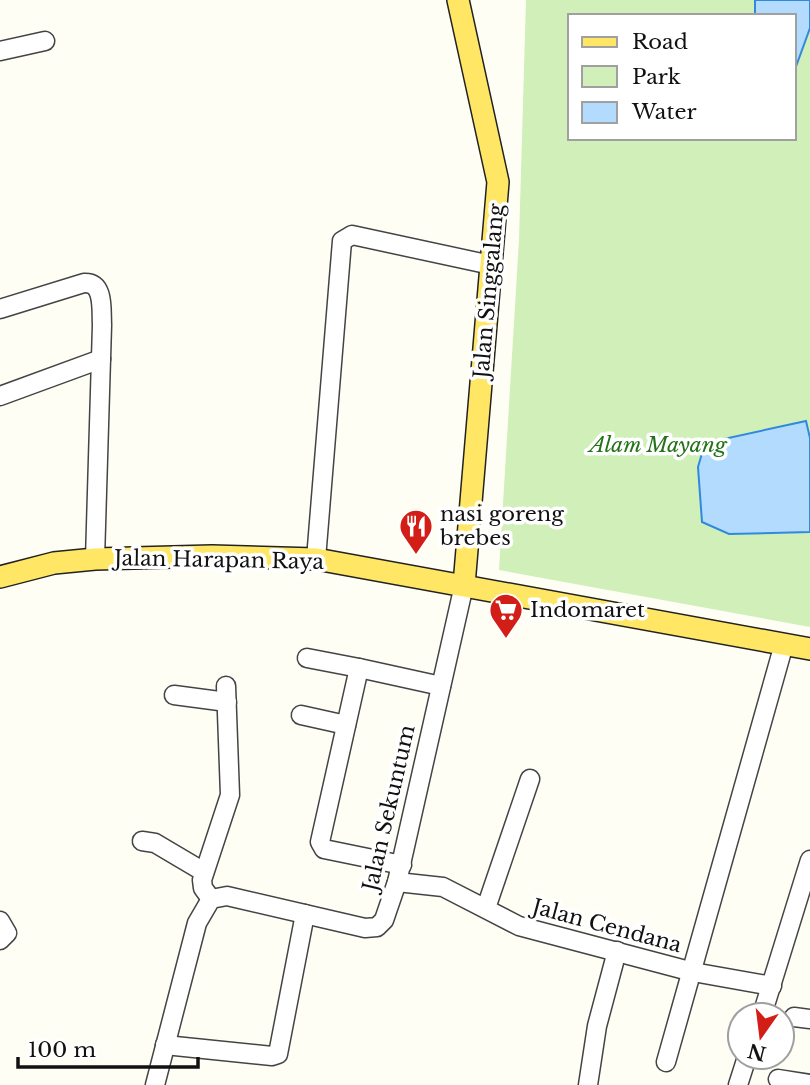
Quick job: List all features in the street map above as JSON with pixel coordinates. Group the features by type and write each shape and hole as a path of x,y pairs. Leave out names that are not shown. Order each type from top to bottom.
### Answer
{"main road":[{"name":"Jalan Singgalang","path":"458,0 496,171 491,265 464,585"},
{"name":"Jalan Harapan Raya","path":"0,577 54,563 95,559 212,556 316,559 810,649"}],"street":[{"path":"0,51 45,41"},
{"path":"316,559 342,241 352,234 491,265"},
{"path":"0,309 84,283 94,285 100,291 101,359 95,559"},
{"path":"0,396 101,359"},
{"name":"Jalan Sekuntum","path":"211,899 227,896 365,928 377,927 384,920 399,873 464,585"},
{"path":"666,1062 785,644"},
{"path":"306,658 441,686"},
{"path":"302,715 346,725 359,668"},
{"path":"155,1085 197,923 211,899 203,888 204,872 230,795 227,694 174,695"},
{"name":"Jalan Cendana","path":"346,725 320,845 324,849 443,887 519,926 693,972 772,986"},
{"path":"486,908 530,779"},
{"path":"142,841 155,843 204,872"},
{"path":"767,1001 810,860"},
{"path":"165,1045 271,1056 278,1054 305,914"},
{"path":"0,921 6,933 0,940"},
{"path":"588,1085 597,1026 617,951"},
{"path":"778,1079 810,1084"}],"green space":[{"name":"Alam Mayang","path":"526,0 810,0 810,627 499,570 519,240"}],"water":[{"path":"755,0 810,0 810,28 796,66 796,14 755,14"},
{"path":"806,421 810,438 810,532 729,534 702,522 698,467 705,443"}],"place":[{"name":"nasi goreng brebes","path":"416,556"},
{"name":"Indomaret","path":"506,640"}]}
